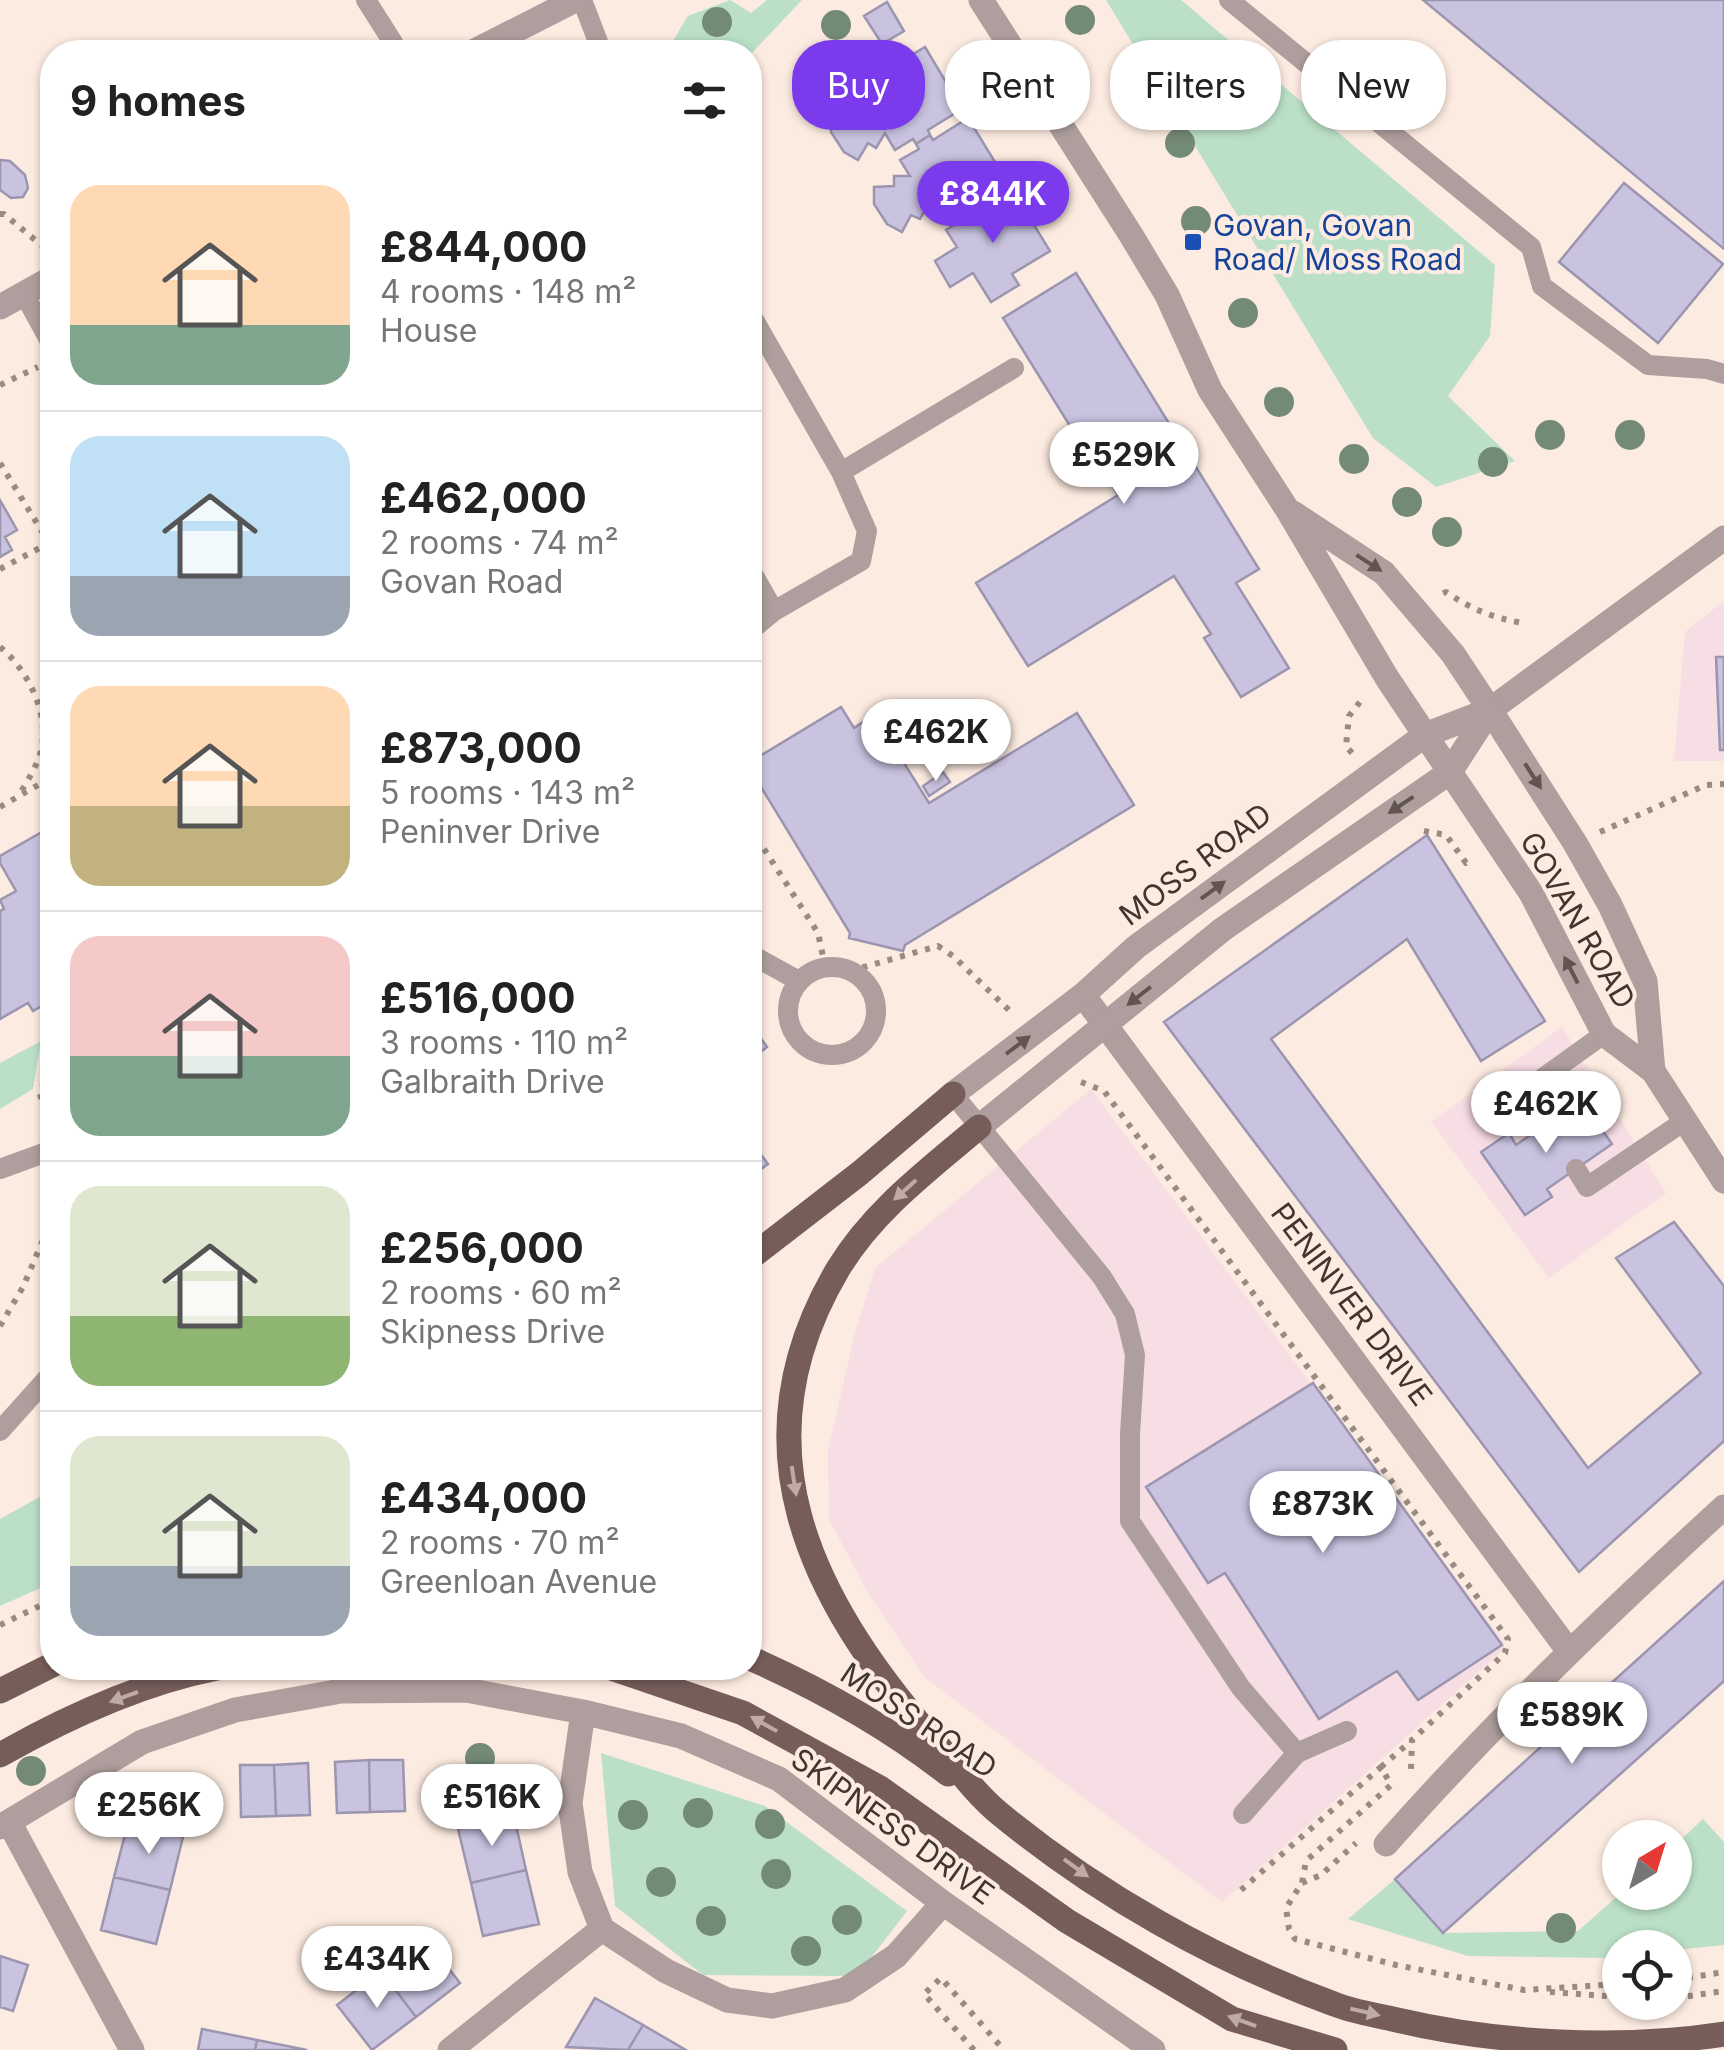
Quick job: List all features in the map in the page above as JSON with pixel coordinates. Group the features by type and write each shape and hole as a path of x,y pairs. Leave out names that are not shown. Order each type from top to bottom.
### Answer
{"main road":[{"path":"762,1249 953,1094"},
{"path":"979,1127 896,1196 838,1270 798,1362 787,1435 795,1491 824,1587 860,1649 906,1708 997,1812 1107,1891 1192,1943 1338,2006 1518,2043 1609,2044 1724,2034"},
{"name":"MOSS ROAD","path":"762,1663 879,1725 997,1812"},
{"path":"0,1691 40,1672"},
{"path":"0,1754 98,1706 168,1680"},
{"path":"647,1680 743,1712 880,1788 1068,1922 1232,2019 1335,2050"}],"street":[{"path":"497,40 575,0"},
{"name":"GOVAN ROAD","path":"981,0 1131,235 1166,295 1210,390 1288,509 1386,678 1532,894 1604,1034 1653,1071 1724,1182"},
{"path":"0,307 40,285"},
{"path":"1288,509 1384,573 1453,654 1490,710 1575,843 1610,905 1645,981 1653,1071"},
{"path":"979,1127 1223,929 1450,772 1490,710 1724,538"},
{"name":"MOSS ROAD","path":"953,1094 1083,996 1136,947 1424,735 1490,710"},
{"name":"PENINVER DRIVE","path":"1083,996 1568,1650"},
{"path":"1374,1841 1456,1765 1568,1650 1724,1507"},
{"name":"SKIPNESS DRIVE","path":"5,1824 142,1742 235,1710 341,1691 466,1690 583,1712 681,1736 779,1780 1146,2049"},
{"path":"583,1712 570,1803 580,1872 602,1929 666,1971 727,2000 772,2006 845,1990 896,1956 943,1903"},
{"path":"5,1824 132,2050"},
{"path":"450,2050 602,1929"}],"lane":[{"path":"582,0 597,40"},
{"path":"1229,0 1531,248 1542,286 1648,365 1724,374"},
{"path":"367,1 391,40"},
{"path":"24,294 40,323"},
{"path":"762,334 841,472 867,530 861,561 762,622"},
{"path":"841,472 1014,368"},
{"path":"762,590 774,611"},
{"path":"762,960 800,981"},
{"path":"826,967 850,971 867,983 874,997 873,1027 865,1040 838,1054 823,1054 797,1038 788,1009 791,994 800,981 826,967"},
{"path":"1547,1124 1526,1090 1604,1034"},
{"path":"953,1094 1102,1277 1125,1314 1134,1355 1130,1521 1241,1688 1297,1752"},
{"path":"1576,1169 1587,1187 1683,1122"},
{"path":"0,1169 40,1154"},
{"path":"0,1431 40,1386"},
{"path":"1244,1814 1297,1752 1347,1730"}],"path":[{"path":"0,214 40,244"},
{"path":"0,385 40,367"},
{"path":"0,464 40,525"},
{"path":"0,569 40,548"},
{"path":"0,647 28,679 40,717"},
{"path":"18,796 40,753"},
{"path":"0,807 40,784"},
{"path":"1575,843 1706,786 1724,784"},
{"path":"762,846 818,933 826,967"},
{"path":"850,971 938,946 1033,1033"},
{"path":"1104,1090 1508,1639 1505,1653 1241,1890"},
{"path":"0,1326 40,1246"},
{"path":"0,1625 40,1606"},
{"path":"1411,1774 1412,1740"},
{"path":"1381,1767 1391,1785 1306,1860 1302,1883 1286,1908 1295,1939 1396,1965 1524,1990 1602,1996"},
{"path":"1302,1883 1374,1841"},
{"path":"1692,1977 1724,1972"},
{"path":"974,2050 924,1994 941,1978 1004,2050"},
{"path":"1524,1990 1602,1985"},
{"path":"1692,1996 1724,1992"}],"shaded area":[{"path":"1724,601 1724,761 1674,761 1685,632"},
{"path":"1562,1027 1666,1193 1549,1278 1431,1122"},
{"path":"1091,1089 1504,1642 1503,1650 1222,1902 924,1677 867,1591 829,1519 828,1450 854,1337 875,1268"}],"green space":[{"path":"730,0 751,13 767,0 802,0 762,42 673,40 688,16"},
{"path":"1106,0 1181,0 1228,40 1130,40"},
{"path":"1281,84 1301,101 1301,130 1335,130 1495,265 1490,336 1448,396 1515,461 1436,487 1373,438 1185,130 1281,130"},
{"path":"40,1042 33,1089 0,1109 0,1063"},
{"path":"40,1497 40,1588 0,1606 0,1519"},
{"path":"601,1753 765,1806 907,1911 857,1976 703,1975 615,1906"},
{"path":"1703,1819 1724,1842 1724,1945 1692,1948 1692,1930 1602,1930 1602,1958 1468,1956 1348,1919 1395,1879 1443,1933 1578,1931 1602,1910 1692,1910 1692,1829"}],"building":[{"path":"1423,0 1724,0 1724,249"},
{"path":"887,2 904,31 889,40 879,40 864,16"},
{"path":"925,47 945,81 945,120 928,130 930,135 916,144 913,139 895,150 885,133 876,148 868,143 858,160 844,152 831,132 925,130"},
{"path":"949,130 975,130 1006,180 938,221 928,205 920,219 911,215 902,232 887,224 874,204 874,187 894,186 894,176 910,176 900,160 919,149 916,144 930,135 933,140"},
{"path":"0,160 10,161 25,175 28,188 23,197 11,198 0,190"},
{"path":"1624,183 1723,264 1658,343 1559,262"},
{"path":"1012,189 1050,251 1012,274 1019,285 991,302 973,273 950,287 935,261 957,247 946,230"},
{"path":"1076,273 1259,569 1236,583 1289,668 1241,697 1204,638 1211,634 1174,576 1028,666 976,583 1118,495 1003,318"},
{"path":"0,500 17,530 5,537 12,550 0,557"},
{"path":"1716,657 1724,657 1724,750 1720,750"},
{"path":"841,707 854,728 869,718 893,759 899,755 929,803 1077,713 1134,805 905,945 903,951 849,938 850,933 762,789 762,755"},
{"path":"943,772 950,782 929,796 923,786"},
{"path":"40,833 40,1007 33,1011 28,1003 0,1019 0,911 4,909 0,900 16,891 0,856"},
{"path":"1427,835 1545,1021 1481,1061 1407,939 1271,1039 1588,1468 1701,1373 1616,1258 1674,1222 1724,1286 1724,1441 1579,1572 1164,1022"},
{"path":"1581,1100 1612,1144 1547,1189 1552,1197 1525,1215 1481,1152 1509,1133 1516,1145"},
{"path":"1313,1383 1502,1645 1418,1700 1397,1671 1319,1719 1225,1573 1208,1583 1146,1487"},
{"path":"1724,1581 1724,1681 1443,1933 1395,1879"},
{"path":"369,1760 403,1760 405,1811 370,1812"},
{"path":"369,1760 370,1812 337,1813 335,1762"},
{"path":"308,1763 310,1815 276,1816 274,1765"},
{"path":"240,1765 274,1765 276,1816 241,1817"},
{"path":"514,1816 526,1870 471,1883 458,1829"},
{"path":"128,1823 183,1837 170,1890 114,1877"},
{"path":"526,1870 539,1924 483,1936 471,1883"},
{"path":"114,1877 170,1890 156,1944 101,1930"},
{"path":"425,1938 460,1983 416,2017 381,1971"},
{"path":"0,1956 28,1965 13,2011 0,2007"},
{"path":"381,1971 416,2017 372,2050 337,2005"},
{"path":"595,1998 643,2025 628,2050 566,2047"},
{"path":"643,2025 686,2050 628,2050"},
{"path":"202,2029 257,2040 255,2050 198,2050"},
{"path":"257,2040 307,2050 255,2050"}],"place":[{"name":"Govan, Govan Road/ Moss Road","path":"1193,242"}]}
